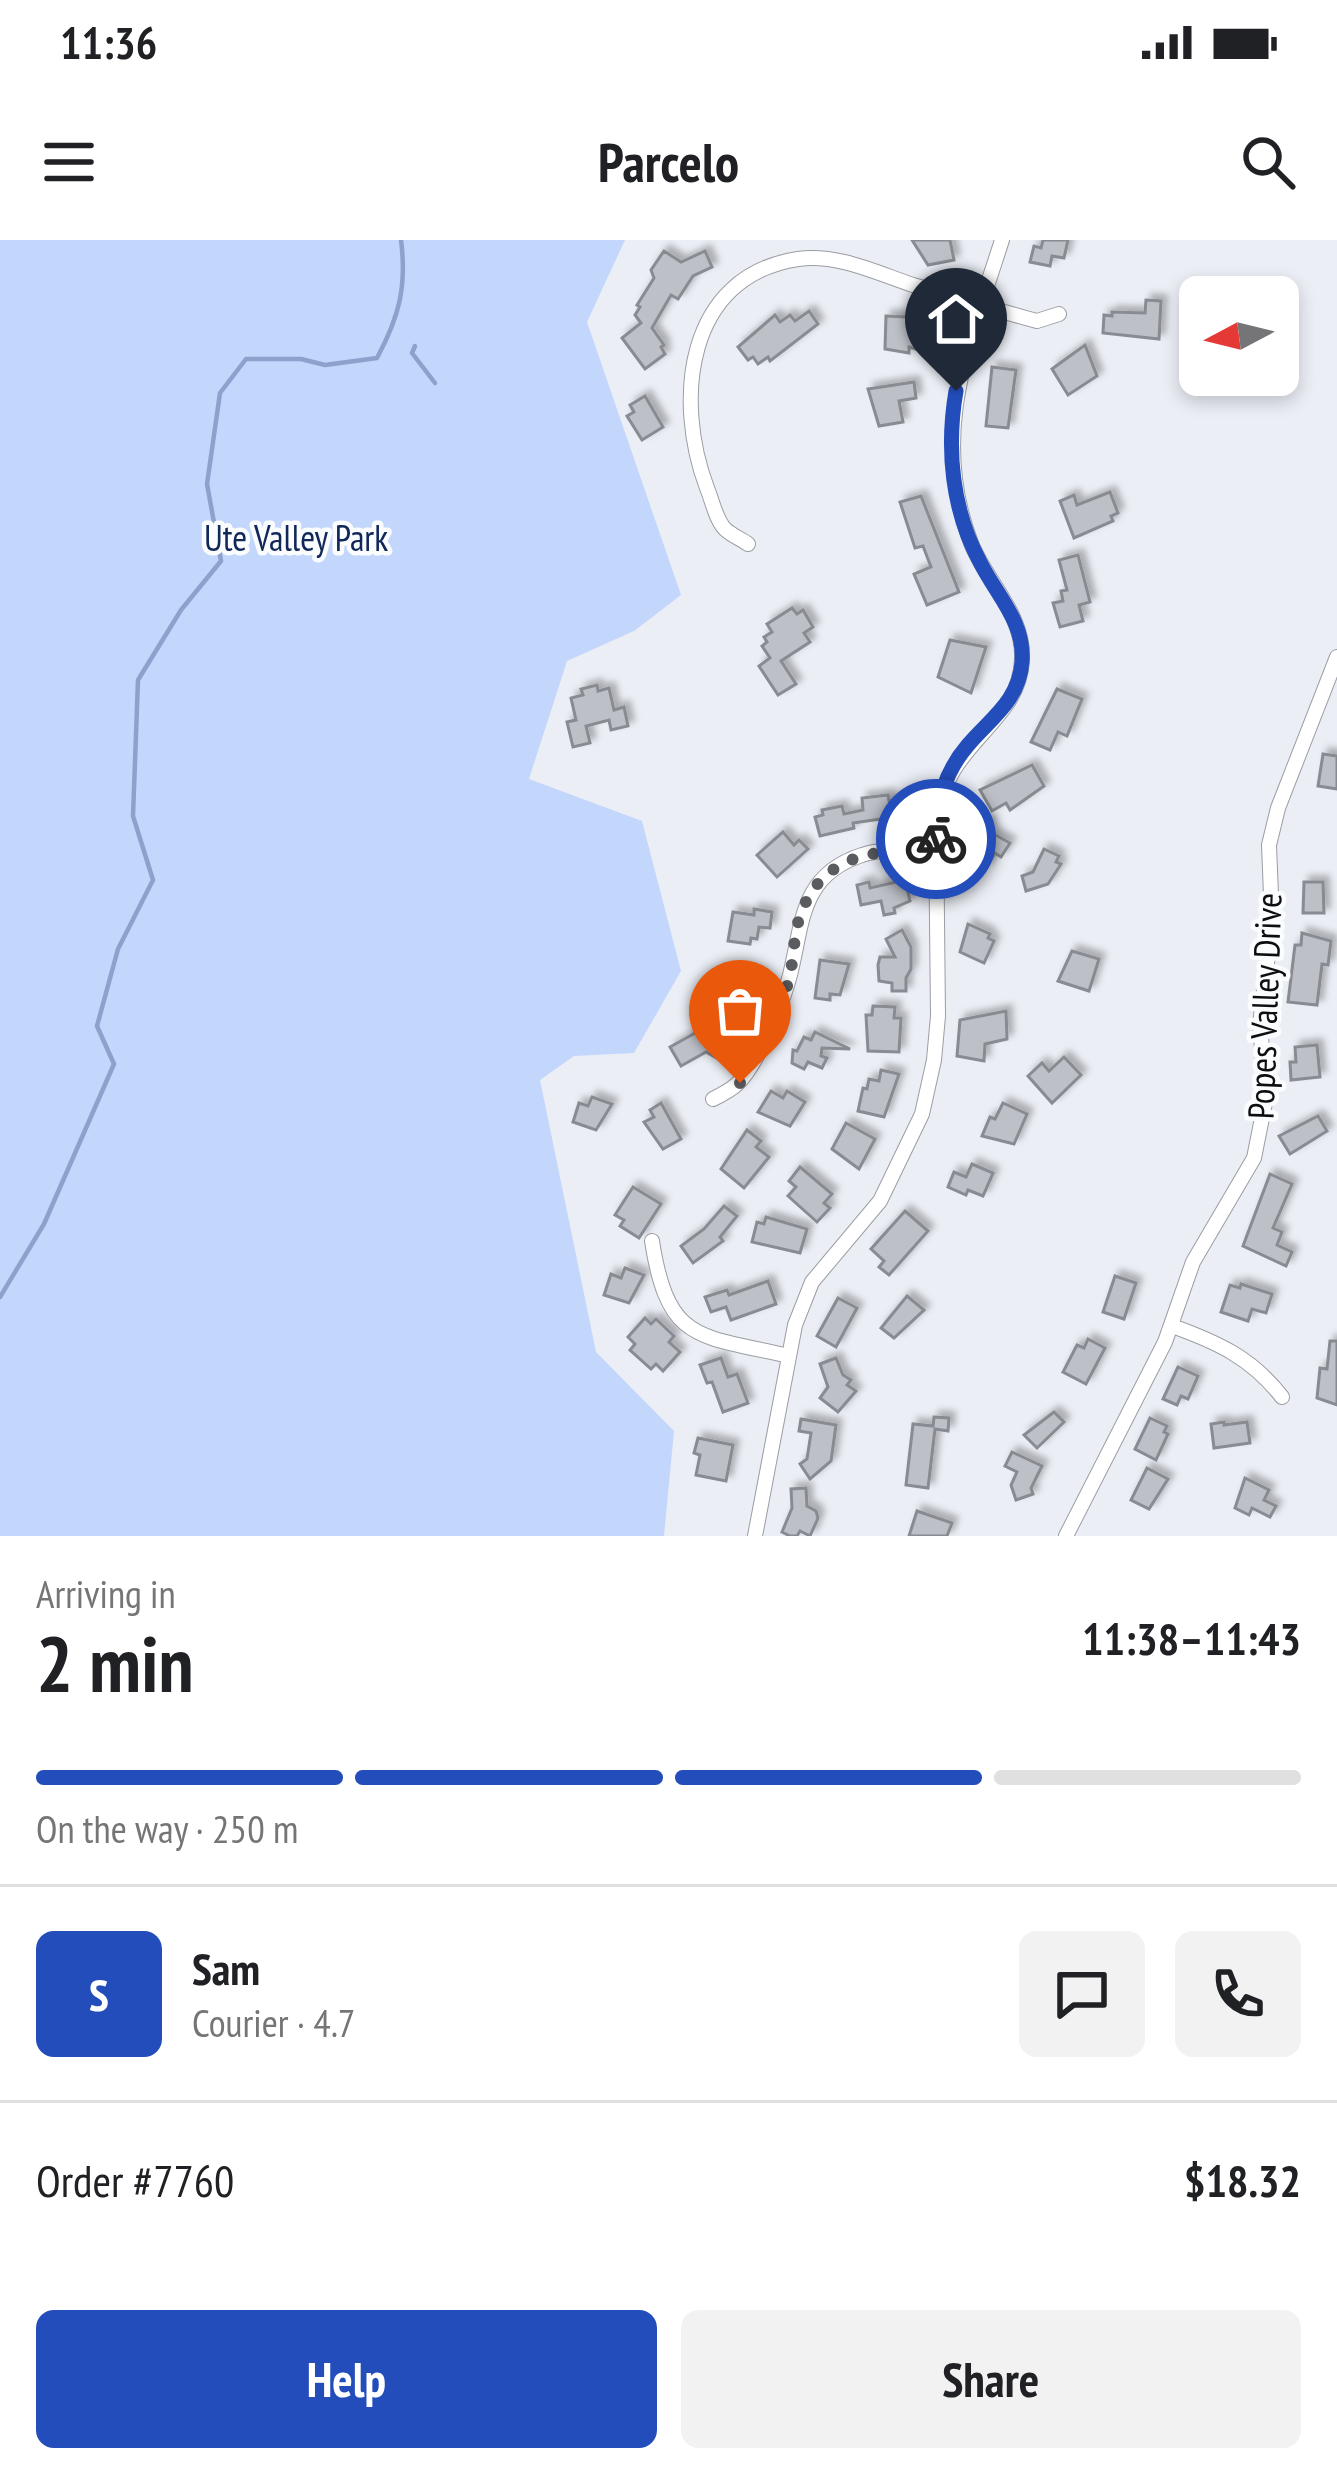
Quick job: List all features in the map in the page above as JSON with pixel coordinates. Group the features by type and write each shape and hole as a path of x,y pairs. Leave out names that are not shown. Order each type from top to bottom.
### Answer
{"street":[{"path":"755,1536 795,1325 812,1282 880,1201 922,1114 937,1040 940,796 968,745 1007,706 1018,683 1023,656 1014,616 971,543 954,478 953,412 1002,240"},
{"path":"748,544 722,527 692,442 695,353 719,304 762,270 813,258 1037,321 1059,314"},
{"name":"Popes Valley Drive","path":"1066,1536 1172,1326 1193,1262 1247,1173 1258,1144 1266,1098 1261,1003 1272,920 1269,845 1278,808 1337,657"},
{"path":"713,1099 740,1083 774,1022 791,970 798,922 820,881 843,864 872,852 937,850"},
{"path":"652,1241 662,1292 687,1327 710,1338 789,1356"},
{"path":"1172,1326 1233,1350 1266,1376 1282,1396"}],"green space":[{"name":"Ute Valley Park","path":"0,240 625,240 587,322 681,595 634,631 567,661 529,779 642,821 681,971 634,1053 574,1056 540,1080 596,1352 674,1431 664,1536 0,1536"}],"building":[{"path":"912,240 950,240 954,260 928,265"},
{"path":"1043,240 1068,240 1064,258 1052,256 1050,266 1030,262 1034,246 1041,248"},
{"path":"664,251 681,262 705,251 712,267 693,276 678,299 671,295 652,328 665,354 645,369 622,338 641,323 635,315 637,305"},
{"path":"1146,300 1161,301 1159,339 1103,333 1104,315 1145,313"},
{"path":"809,311 818,324 770,361 768,357 758,364 753,357 748,360 738,347 775,315 780,322 790,315 795,321"},
{"path":"886,316 928,318 924,341 918,340 916,349 909,347 909,353 885,349"},
{"path":"1085,345 1097,376 1068,395 1052,369"},
{"path":"992,367 1016,370 1008,428 986,426"},
{"path":"914,382 916,398 899,401 903,422 879,426 868,389"},
{"path":"645,396 663,427 642,440 627,416 634,412 630,405"},
{"path":"1110,492 1118,513 1111,516 1113,521 1074,538 1060,501 1074,495 1077,505"},
{"path":"921,496 959,592 927,605 914,574 931,567 923,546 915,548 900,502"},
{"path":"1078,555 1090,602 1079,605 1083,621 1060,627 1053,603 1063,601 1061,591 1067,590 1059,560"},
{"path":"792,608 797,614 803,610 813,627 804,633 810,642 781,661 796,684 778,695 759,666 770,658 762,646 767,642 764,637 772,632 767,624"},
{"path":"950,640 986,647 971,693 938,677"},
{"path":"597,685 598,691 609,688 614,710 624,707 628,726 611,730 609,720 586,726 590,743 573,747 567,722 576,720 571,698"},
{"path":"1057,689 1082,699 1067,736 1058,732 1050,750 1031,742"},
{"path":"1323,754 1337,756 1337,789 1318,786"},
{"path":"1032,765 1044,786 1010,810 1006,803 992,811 980,790"},
{"path":"888,795 889,801 902,799 905,820 853,823 854,828 820,836 815,817 823,815 822,810 842,806 844,814 863,810 862,798"},
{"path":"989,820 992,833 1010,843 1001,857 995,853 986,868 961,860 976,839 972,824"},
{"path":"783,832 794,845 799,840 808,849 777,877 757,855"},
{"path":"1044,849 1059,856 1056,862 1061,864 1048,884 1026,891 1022,876 1033,872"},
{"path":"905,880 910,901 894,908 895,913 884,915 881,901 861,905 857,885 869,882 870,888"},
{"path":"1304,882 1323,882 1324,913 1303,913"},
{"path":"754,909 772,912 770,928 759,927 757,939 751,938 750,944 728,941 733,912 754,915"},
{"path":"968,924 990,934 988,938 994,941 984,963 960,952"},
{"path":"902,930 911,947 911,969 906,991 892,991 892,983 879,981 878,965 880,957 895,957 886,939"},
{"path":"1302,933 1331,941 1328,965 1322,964 1317,1005 1288,1002 1295,945 1301,945"},
{"path":"1072,951 1099,959 1089,991 1058,981"},
{"path":"820,960 849,964 840,995 830,994 830,1000 815,998"},
{"path":"744,973 759,976 750,1013 721,1006 725,991 731,992 733,983 741,985"},
{"path":"873,1006 895,1007 894,1018 901,1018 899,1052 868,1051 866,1015 872,1015"},
{"path":"1006,1011 1007,1039 985,1044 984,1061 957,1056 960,1020"},
{"path":"706,1027 730,1039 720,1060 706,1052 681,1066 670,1047"},
{"path":"815,1032 850,1049 822,1048 821,1056 827,1058 822,1068 808,1062 804,1069 792,1063 793,1050 797,1051 804,1037 811,1040"},
{"path":"1317,1045 1320,1077 1291,1080 1295,1047"},
{"path":"1064,1057 1081,1075 1052,1103 1028,1076 1042,1063 1049,1071"},
{"path":"881,1070 899,1074 884,1117 858,1111 863,1088 867,1089 869,1079 879,1081"},
{"path":"771,1091 783,1098 787,1091 805,1102 790,1126 758,1112"},
{"path":"592,1097 612,1104 596,1130 573,1122 579,1103 588,1106"},
{"path":"661,1103 681,1139 663,1149 644,1122 654,1117 650,1110"},
{"path":"1003,1103 1027,1114 1014,1144 982,1136"},
{"path":"1318,1116 1327,1131 1290,1154 1279,1136"},
{"path":"846,1123 875,1139 859,1169 832,1149"},
{"path":"747,1130 761,1141 756,1147 769,1157 744,1188 721,1169"},
{"path":"972,1164 993,1173 983,1196 948,1187 954,1172 966,1177"},
{"path":"800,1167 832,1194 824,1203 830,1208 817,1222 788,1196 796,1187 789,1181"},
{"path":"1270,1174 1292,1184 1273,1228 1282,1232 1277,1245 1292,1252 1286,1266 1243,1246"},
{"path":"633,1187 661,1204 639,1238 620,1226 624,1220 615,1215"},
{"path":"724,1206 737,1216 720,1237 723,1241 693,1263 681,1246"},
{"path":"905,1211 928,1231 889,1275 879,1267 884,1261 871,1249"},
{"path":"766,1217 807,1229 800,1253 752,1242 757,1222 764,1224"},
{"path":"625,1268 644,1275 629,1303 604,1295 611,1274 621,1278"},
{"path":"1115,1276 1136,1283 1124,1319 1103,1312"},
{"path":"768,1281 776,1304 731,1320 726,1307 711,1312 705,1297 727,1290 729,1295"},
{"path":"1241,1284 1272,1294 1266,1313 1252,1309 1248,1321 1221,1312 1230,1285 1240,1288"},
{"path":"907,1296 924,1310 894,1338 881,1328"},
{"path":"838,1298 857,1308 836,1347 817,1336"},
{"path":"645,1318 651,1324 656,1319 674,1336 669,1342 680,1352 663,1371 656,1364 651,1369 630,1350 635,1344 628,1337"},
{"path":"1088,1339 1105,1348 1086,1384 1063,1372 1077,1345 1084,1348"},
{"path":"1330,1341 1337,1341 1337,1405 1317,1398 1320,1368 1327,1369"},
{"path":"721,1358 728,1377 737,1374 748,1403 723,1412 700,1365"},
{"path":"836,1358 843,1375 851,1380 847,1385 856,1391 838,1412 820,1398 828,1387 820,1364"},
{"path":"1178,1367 1198,1376 1188,1399 1181,1396 1177,1405 1163,1399"},
{"path":"1054,1412 1064,1422 1037,1448 1024,1435"},
{"path":"934,1417 949,1418 948,1431 935,1429 928,1488 906,1485 913,1424 933,1426"},
{"path":"1150,1418 1167,1426 1156,1460 1135,1449"},
{"path":"801,1419 836,1425 831,1461 810,1479 800,1464 807,1459 811,1433 799,1431"},
{"path":"1247,1422 1250,1443 1214,1448 1211,1424"},
{"path":"698,1438 733,1445 726,1481 696,1475"},
{"path":"1012,1452 1042,1466 1031,1488 1033,1494 1016,1500 1011,1485 1017,1472 1005,1466"},
{"path":"1147,1468 1168,1479 1149,1509 1131,1500"},
{"path":"1245,1478 1269,1490 1264,1500 1276,1506 1270,1517 1252,1508 1249,1515 1235,1508"},
{"path":"806,1488 807,1506 818,1518 810,1536 800,1531 790,1536 782,1532 792,1508 791,1489"},
{"path":"917,1511 952,1523 947,1536 909,1536"}],"waterway":[{"path":"0,1297 44,1224 114,1064 97,1026 118,949 153,880 133,816 138,680 181,610 221,561 207,484 220,393 246,359 301,359 325,365 377,358 400,301 401,240"},
{"path":"415,346 412,353 435,383"}],"way so far":[{"path":"740,1083 782,1004 798,922 820,881 843,864 872,852 937,850 936,839"}],"route":[{"path":"936,839 940,796 951,770 968,745 1007,706 1023,656 1014,616 977,558 964,524 952,457 956,391"}]}
